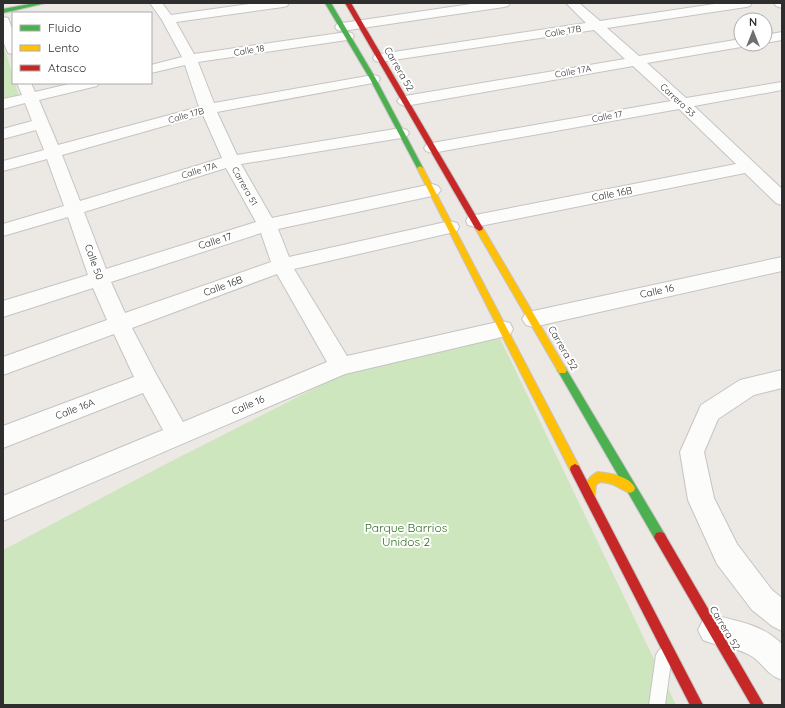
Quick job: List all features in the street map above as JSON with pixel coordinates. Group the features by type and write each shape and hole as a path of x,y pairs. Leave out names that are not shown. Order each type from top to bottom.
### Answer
{"main road":[{"path":"3,6 18,3"},
{"path":"3,11 42,3"},
{"path":"328,3 373,78 432,190 502,329 697,705"},
{"name":"Carrera 52","path":"348,3 758,705"},
{"path":"590,499 591,484 594,480 601,477 614,478 623,482 630,488"}],"street":[{"name":"Carrera 51","path":"156,3 168,19 190,59 208,108 231,161 267,226 282,264 341,366"},
{"path":"168,19 284,3"},
{"name":"Calle 18","path":"152,69 190,59 344,31 360,25 504,3"},
{"name":"Carrera 53","path":"572,3 682,103 782,199"},
{"name":"Calle 17B","path":"380,58 746,3"},
{"path":"3,21 12,47"},
{"name":"Calle 17A","path":"405,101 635,60 733,44"},
{"name":"Calle 17B","path":"3,166 208,108 373,78"},
{"path":"3,104 27,90 83,84"},
{"name":"Calle 17","path":"432,148 782,86"},
{"name":"Calle 50","path":"27,90 53,152 99,277 118,323 178,435"},
{"path":"3,134 40,124"},
{"name":"Calle 17A","path":"3,230 231,161 401,133"},
{"name":"Calle 16B","path":"475,221 748,167"},
{"name":"Calle 17","path":"3,309 99,277 267,226 432,190"},
{"name":"Calle 16B","path":"3,366 282,264 450,227"},
{"name":"Calle 16","path":"533,319 782,264"},
{"name":"Calle 16","path":"3,509 341,366 502,329"},
{"path":"782,380 748,387 709,412 692,452 701,500 727,554 762,600 782,616"},
{"name":"Calle 16A","path":"3,437 148,381"},
{"path":"713,630 745,637 764,646 782,665"}],"lane":[{"path":"657,705 666,645"}],"green space":[{"path":"3,44 12,73 12,84 15,84 19,96 3,100"},
{"name":"Parque Barrios Unidos 2","path":"498,334 676,705 3,705 3,550 162,466 339,376"}],"traffic: fast":[{"path":"3,11 43,3"},
{"path":"328,3 373,79 420,168"},
{"path":"562,370 660,537"}],"traffic: slow":[{"path":"420,168 575,469"},
{"path":"479,228 562,370"},
{"path":"590,499 591,483 598,477 613,478 630,488"}],"traffic: jam":[{"path":"348,3 479,228"},
{"path":"575,469 697,705"},
{"path":"660,537 758,705"}]}
